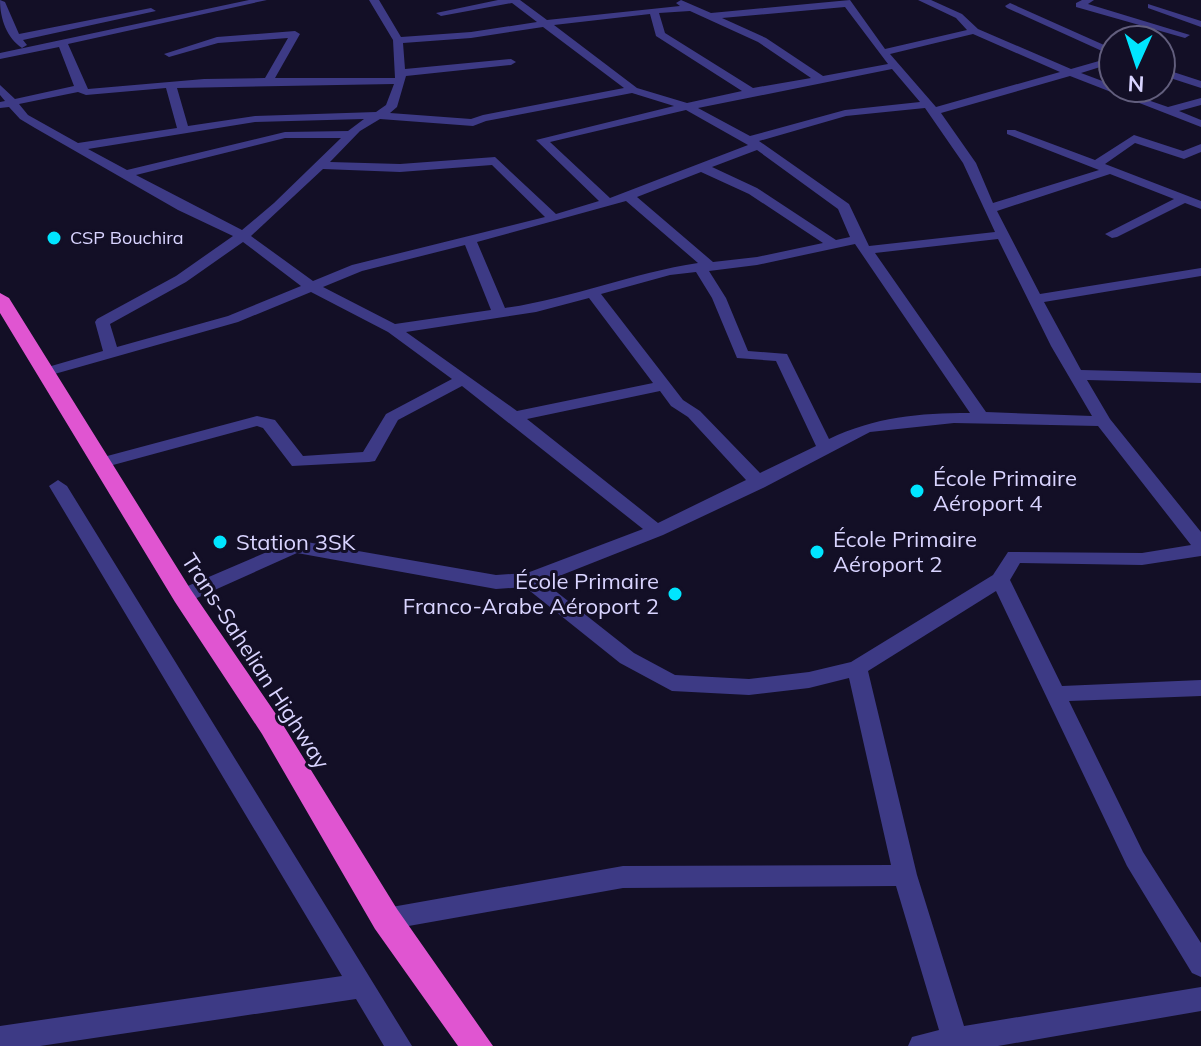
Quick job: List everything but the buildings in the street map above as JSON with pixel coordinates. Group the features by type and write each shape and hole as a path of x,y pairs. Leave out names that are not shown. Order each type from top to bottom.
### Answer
{"highway":[{"name":"Trans-Sahelian Highway","path":"0,298 183,596 271,727 386,919 477,1046"}],"street":[{"path":"212,0 223,8"},
{"path":"0,56 262,0"},
{"path":"111,352 102,322 181,279 243,236 350,134 395,103 401,77 398,40 374,0"},
{"path":"441,13 514,0 540,23 633,90 690,108 753,142 844,207 862,244 982,418"},
{"path":"676,0 762,40 822,80"},
{"path":"923,0 964,19 974,31 1201,124"},
{"path":"1089,0 1079,5 1185,35"},
{"path":"0,2 16,38 27,50"},
{"path":"133,2 146,12"},
{"path":"529,580 627,658 672,683 749,687 809,680 857,668 1000,580 1015,557 1142,559 1201,547 1103,421 989,209 970,164 929,108 866,33 846,2 708,16"},
{"path":"1010,6 1097,46"},
{"path":"1151,6 1201,24"},
{"path":"16,38 167,8 176,17"},
{"path":"398,40 471,35 540,23 690,8"},
{"path":"202,12 217,40"},
{"path":"654,13 660,34 751,92"},
{"path":"884,52 974,31"},
{"path":"1177,38 1201,32"},
{"path":"169,54 217,40 295,34 268,82"},
{"path":"62,42 80,88 86,92 171,85 401,77 511,62"},
{"path":"46,372 233,319 357,268 554,219 628,196 703,168 753,142 845,113 929,108 1097,64"},
{"path":"607,202 542,140 751,92 894,66"},
{"path":"1186,79 1201,75"},
{"path":"1177,76 1201,85"},
{"path":"171,85 183,130"},
{"path":"0,88 5,104 24,117 243,236 310,286 393,329 514,417 657,531"},
{"path":"5,104 80,88"},
{"path":"76,147 255,119 376,115 473,123 485,117 633,90"},
{"path":"1167,111 1201,101"},
{"path":"1011,132 1201,205"},
{"path":"127,174 285,135 350,134"},
{"path":"989,209 1101,168 1134,139 1181,154 1201,148"},
{"path":"320,165 400,168 495,161 554,219"},
{"path":"703,168 763,196 834,244"},
{"path":"628,196 705,267 742,355 782,357 824,445"},
{"path":"1112,234 1184,199"},
{"path":"393,329 500,314 593,293 648,275 784,257 834,244 1003,235"},
{"path":"469,239 500,314"},
{"path":"1036,299 1201,272"},
{"path":"593,293 677,403 694,414 759,483"},
{"path":"1076,375 1201,378"},
{"path":"102,463 264,421 298,462 369,457 392,417 462,380"},
{"path":"514,417 665,385"},
{"path":"183,596 295,546 496,582 529,580 657,531 759,483 824,445 865,428 893,422 982,418 1103,421"},
{"path":"58,486 399,1046"},
{"path":"1000,580 1135,859 1200,961"},
{"path":"857,668 905,875 956,1043"},
{"path":"1054,694 1201,688"},
{"path":"386,919 623,877 905,875"},
{"path":"0,1039 360,986"},
{"path":"921,1046 956,1043 1201,999"}],"place":[{"name":"CSP Bouchira","path":"54,238"},
{"name":"École Primaire Aéroport 4","path":"917,491"},
{"name":"Station 3SK","path":"220,542"},
{"name":"École Primaire Aéroport 2","path":"817,552"},
{"name":"École Primaire Franco-Arabe Aéroport 2","path":"675,594"}]}
